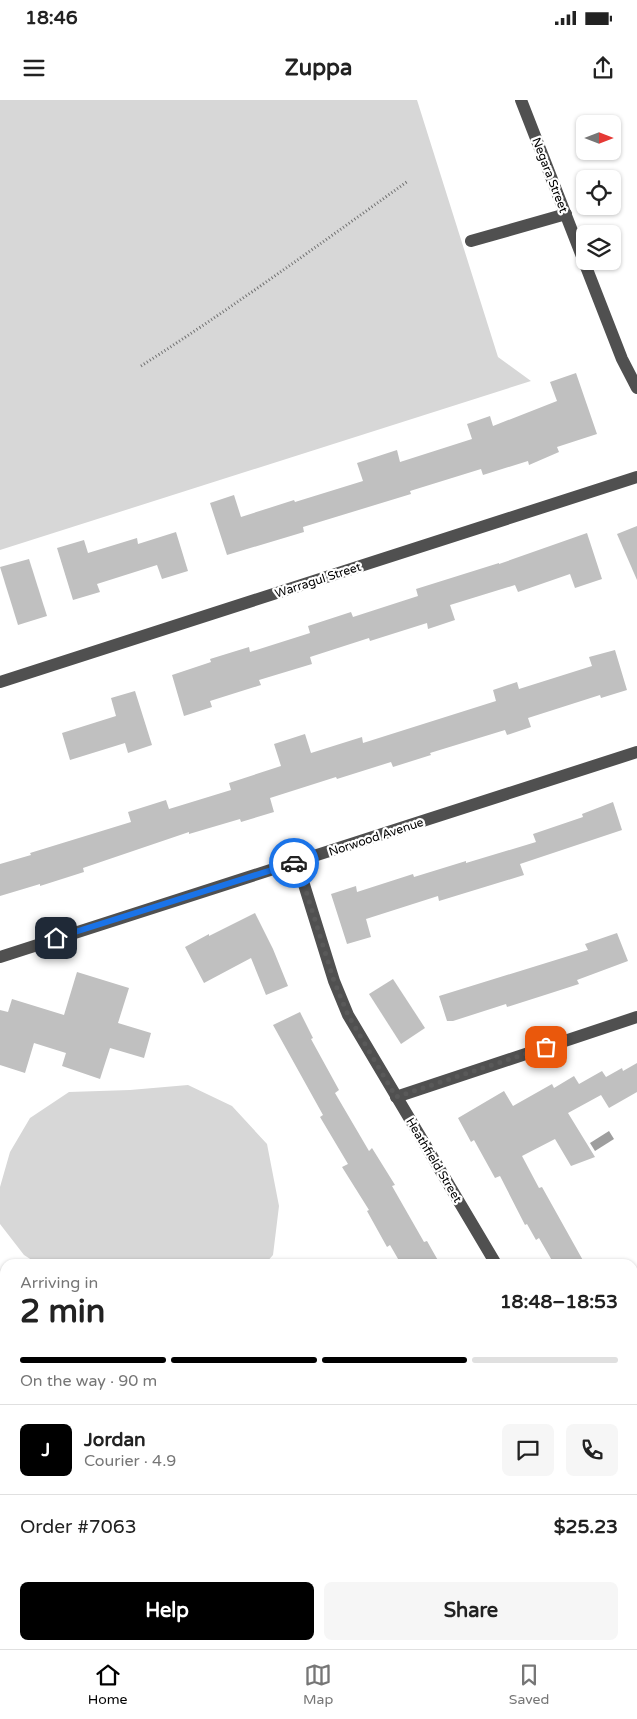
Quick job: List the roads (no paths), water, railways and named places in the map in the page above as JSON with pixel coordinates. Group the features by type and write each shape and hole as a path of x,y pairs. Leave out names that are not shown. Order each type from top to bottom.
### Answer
{"street":[{"name":"Negara Street","path":"521,100 622,359 637,388"},
{"path":"471,241 566,214"},
{"name":"Warragul Street","path":"0,682 637,477"},
{"name":"Norwood Avenue","path":"0,957 637,752"},
{"name":"Heathfield Street","path":"297,862 334,981 344,1006 493,1259"},
{"path":"396,1097 637,1017"}]}
